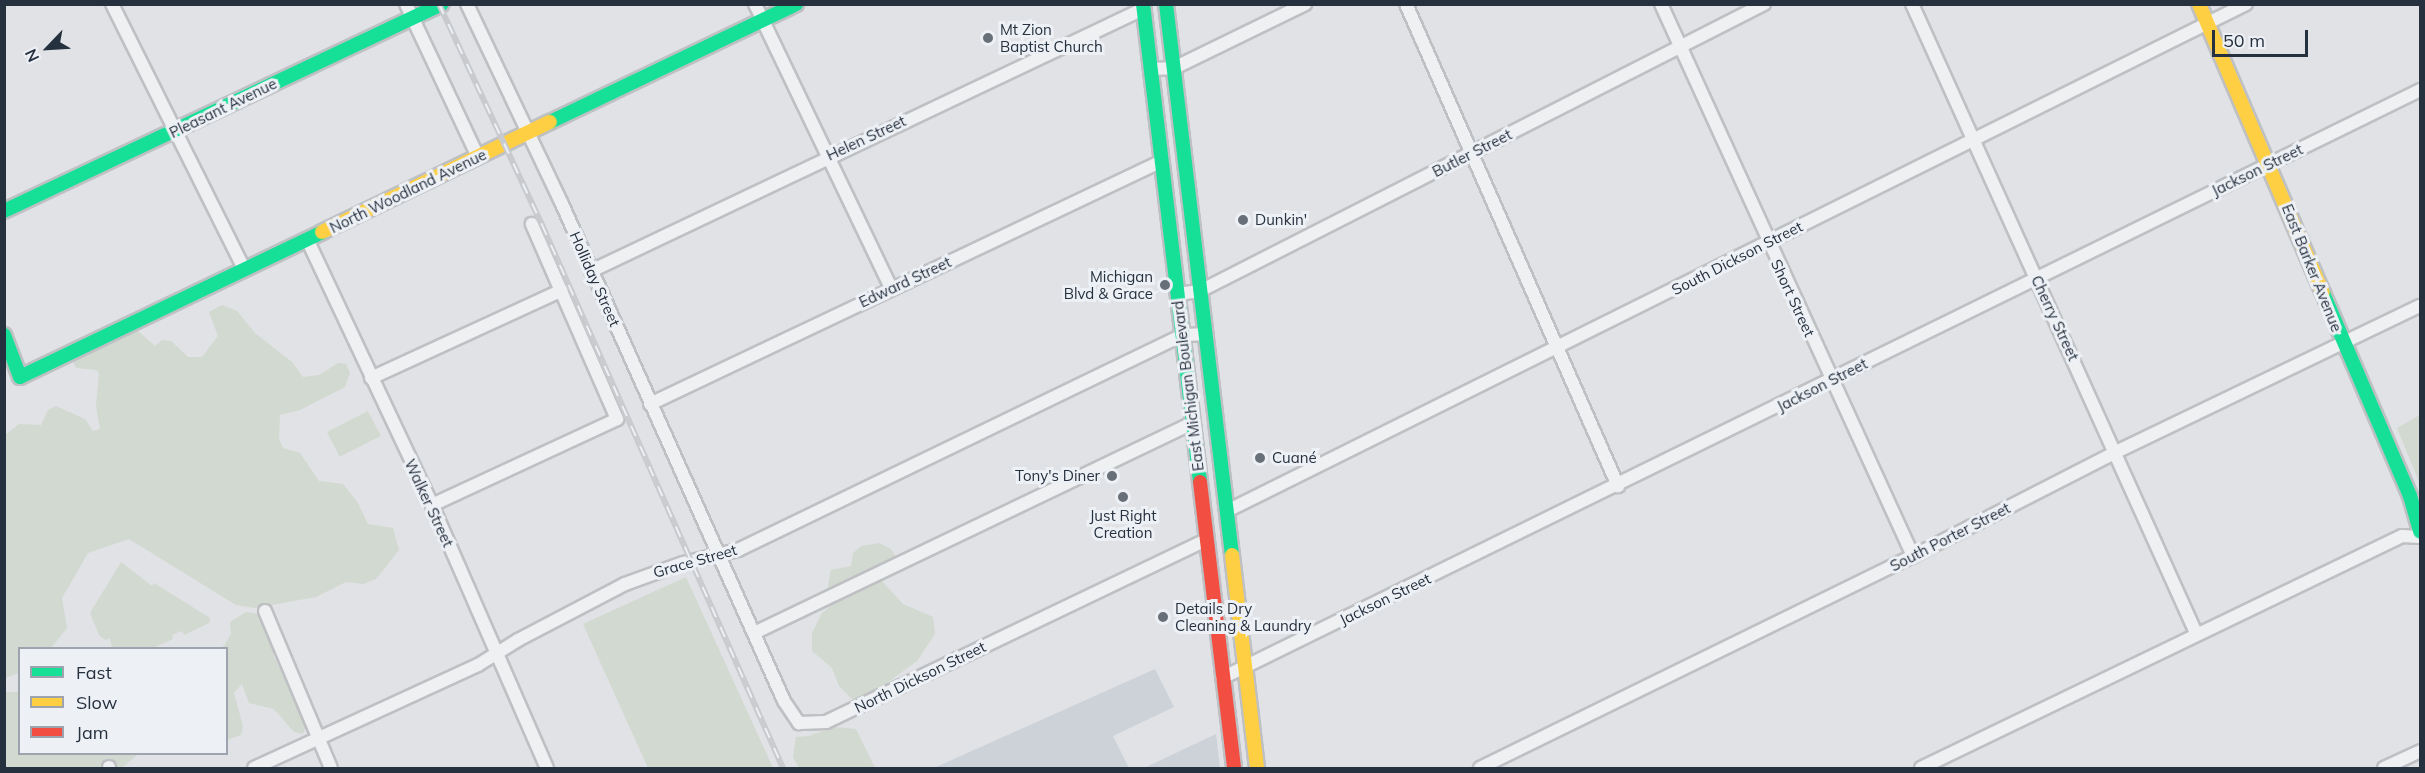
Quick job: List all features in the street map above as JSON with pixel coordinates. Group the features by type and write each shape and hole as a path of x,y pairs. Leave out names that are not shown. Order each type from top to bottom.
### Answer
{"street":[{"path":"112,4 244,269"},
{"path":"406,4 478,157"},
{"name":"Pleasant Avenue","path":"4,211 442,4"},
{"name":"Holliday Street","path":"467,4 528,133 719,555"},
{"path":"755,4 891,288"},
{"name":"North Woodland Avenue","path":"4,335 20,377 796,4"},
{"name":"East Michigan Boulevard","path":"1166,4 1257,768"},
{"path":"1150,69 1174,68 1305,4"},
{"path":"1406,4 1618,486"},
{"name":"Short Street","path":"1661,4 1767,243 1913,556"},
{"name":"Butler Street","path":"1178,294 1200,291 1681,49 1764,4"},
{"name":"Cherry Street","path":"1912,4 2196,633"},
{"name":"East Barker Avenue","path":"2199,4 2270,164 2342,342 2410,496 2421,532"},
{"name":"South Dickson Street","path":"1227,511 2246,4"},
{"name":"East Michigan Boulevard","path":"1143,7 1234,768"},
{"name":"Helen Street","path":"591,271 1143,7"},
{"name":"Jackson Street","path":"1222,678 1618,486 2036,276 2421,90"},
{"name":"Edward Street","path":"650,404 1162,161"},
{"path":"432,506 617,419 532,224"},
{"name":"Walker Street","path":"307,239 432,506 547,768"},
{"path":"371,378 561,290"},
{"name":"South Porter Street","path":"1480,768 1913,556 2116,452 2421,306"},
{"name":"Grace Street","path":"254,768 497,654 625,584 683,563 749,545 1182,335 1205,334"},
{"path":"754,633 1193,423"},
{"path":"1921,768 1935,765 2196,633 2403,536 2421,537"},
{"name":"North Dickson Street","path":"719,555 791,714 799,723 811,725 825,722 1206,540"},
{"path":"265,611 331,768"},
{"path":"2384,768 2421,751"}],"shaded area":[{"path":"222,305 237,311 255,333 292,362 303,377 319,375 338,363 346,364 350,373 345,387 300,410 280,415 279,439 283,448 300,453 319,481 343,484 358,503 368,524 393,528 399,550 376,579 363,584 346,582 316,597 255,608 236,605 129,539 88,553 62,598 67,628 52,647 18,647 18,673 5,678 5,435 19,424 41,425 48,410 56,406 85,419 93,431 100,429 96,406 99,374 97,370 76,368 72,360 137,330 155,346 162,340 171,341 188,357 202,357 218,336 209,312"},
{"path":"368,411 381,436 340,457 327,432"},
{"path":"2420,415 2420,484 2397,428"},
{"path":"879,543 891,549 896,557 878,577 903,604 933,617 935,634 917,661 869,696 852,699 839,686 832,668 812,651 812,633 822,613 834,603 828,586 831,570 851,566 853,553 861,546"},
{"path":"121,562 152,586 154,583 210,618 209,623 184,635 182,631 172,635 173,639 155,647 112,647 110,638 105,640 99,635 90,613"},
{"path":"686,577 773,768 648,768 583,624"},
{"path":"246,612 272,616 274,657 307,723 303,734 294,732 274,709 249,703 242,684 234,693 243,726 241,735 228,740 228,647 220,647 224,646 231,634 230,622"},
{"path":"1155,669 1174,707 1113,736 1129,768 934,768"},
{"path":"4,692 18,692 18,755 137,755 122,768 5,768"},
{"path":"834,727 856,729 875,768 799,768 793,757 796,737 809,736"},
{"path":"1216,734 1220,768 1144,768"}],"railway":[{"path":"439,4 542,225 783,768"}],"traffic: fast":[{"path":"4,211 442,4"},
{"path":"550,122 796,4"},
{"path":"1143,4 1200,482"},
{"path":"1166,4 1232,555"},
{"path":"4,335 20,377 322,232"},
{"path":"2323,293 2410,496 2420,532"}],"traffic: slow":[{"path":"2199,4 2323,293"},
{"path":"322,232 550,122"},
{"path":"1232,555 1257,768"}],"traffic: jam":[{"path":"1200,482 1234,768"}],"place":[{"name":"Mt Zion Baptist Church","path":"988,38"},
{"name":"Dunkin'","path":"1243,220"},
{"name":"Michigan Blvd & Grace","path":"1165,285"},
{"name":"Cuané","path":"1260,458"},
{"name":"Tony's Diner","path":"1112,476"},
{"name":"Just Right Creation","path":"1123,497"},
{"name":"Details Dry Cleaning & Laundry","path":"1163,617"}]}
